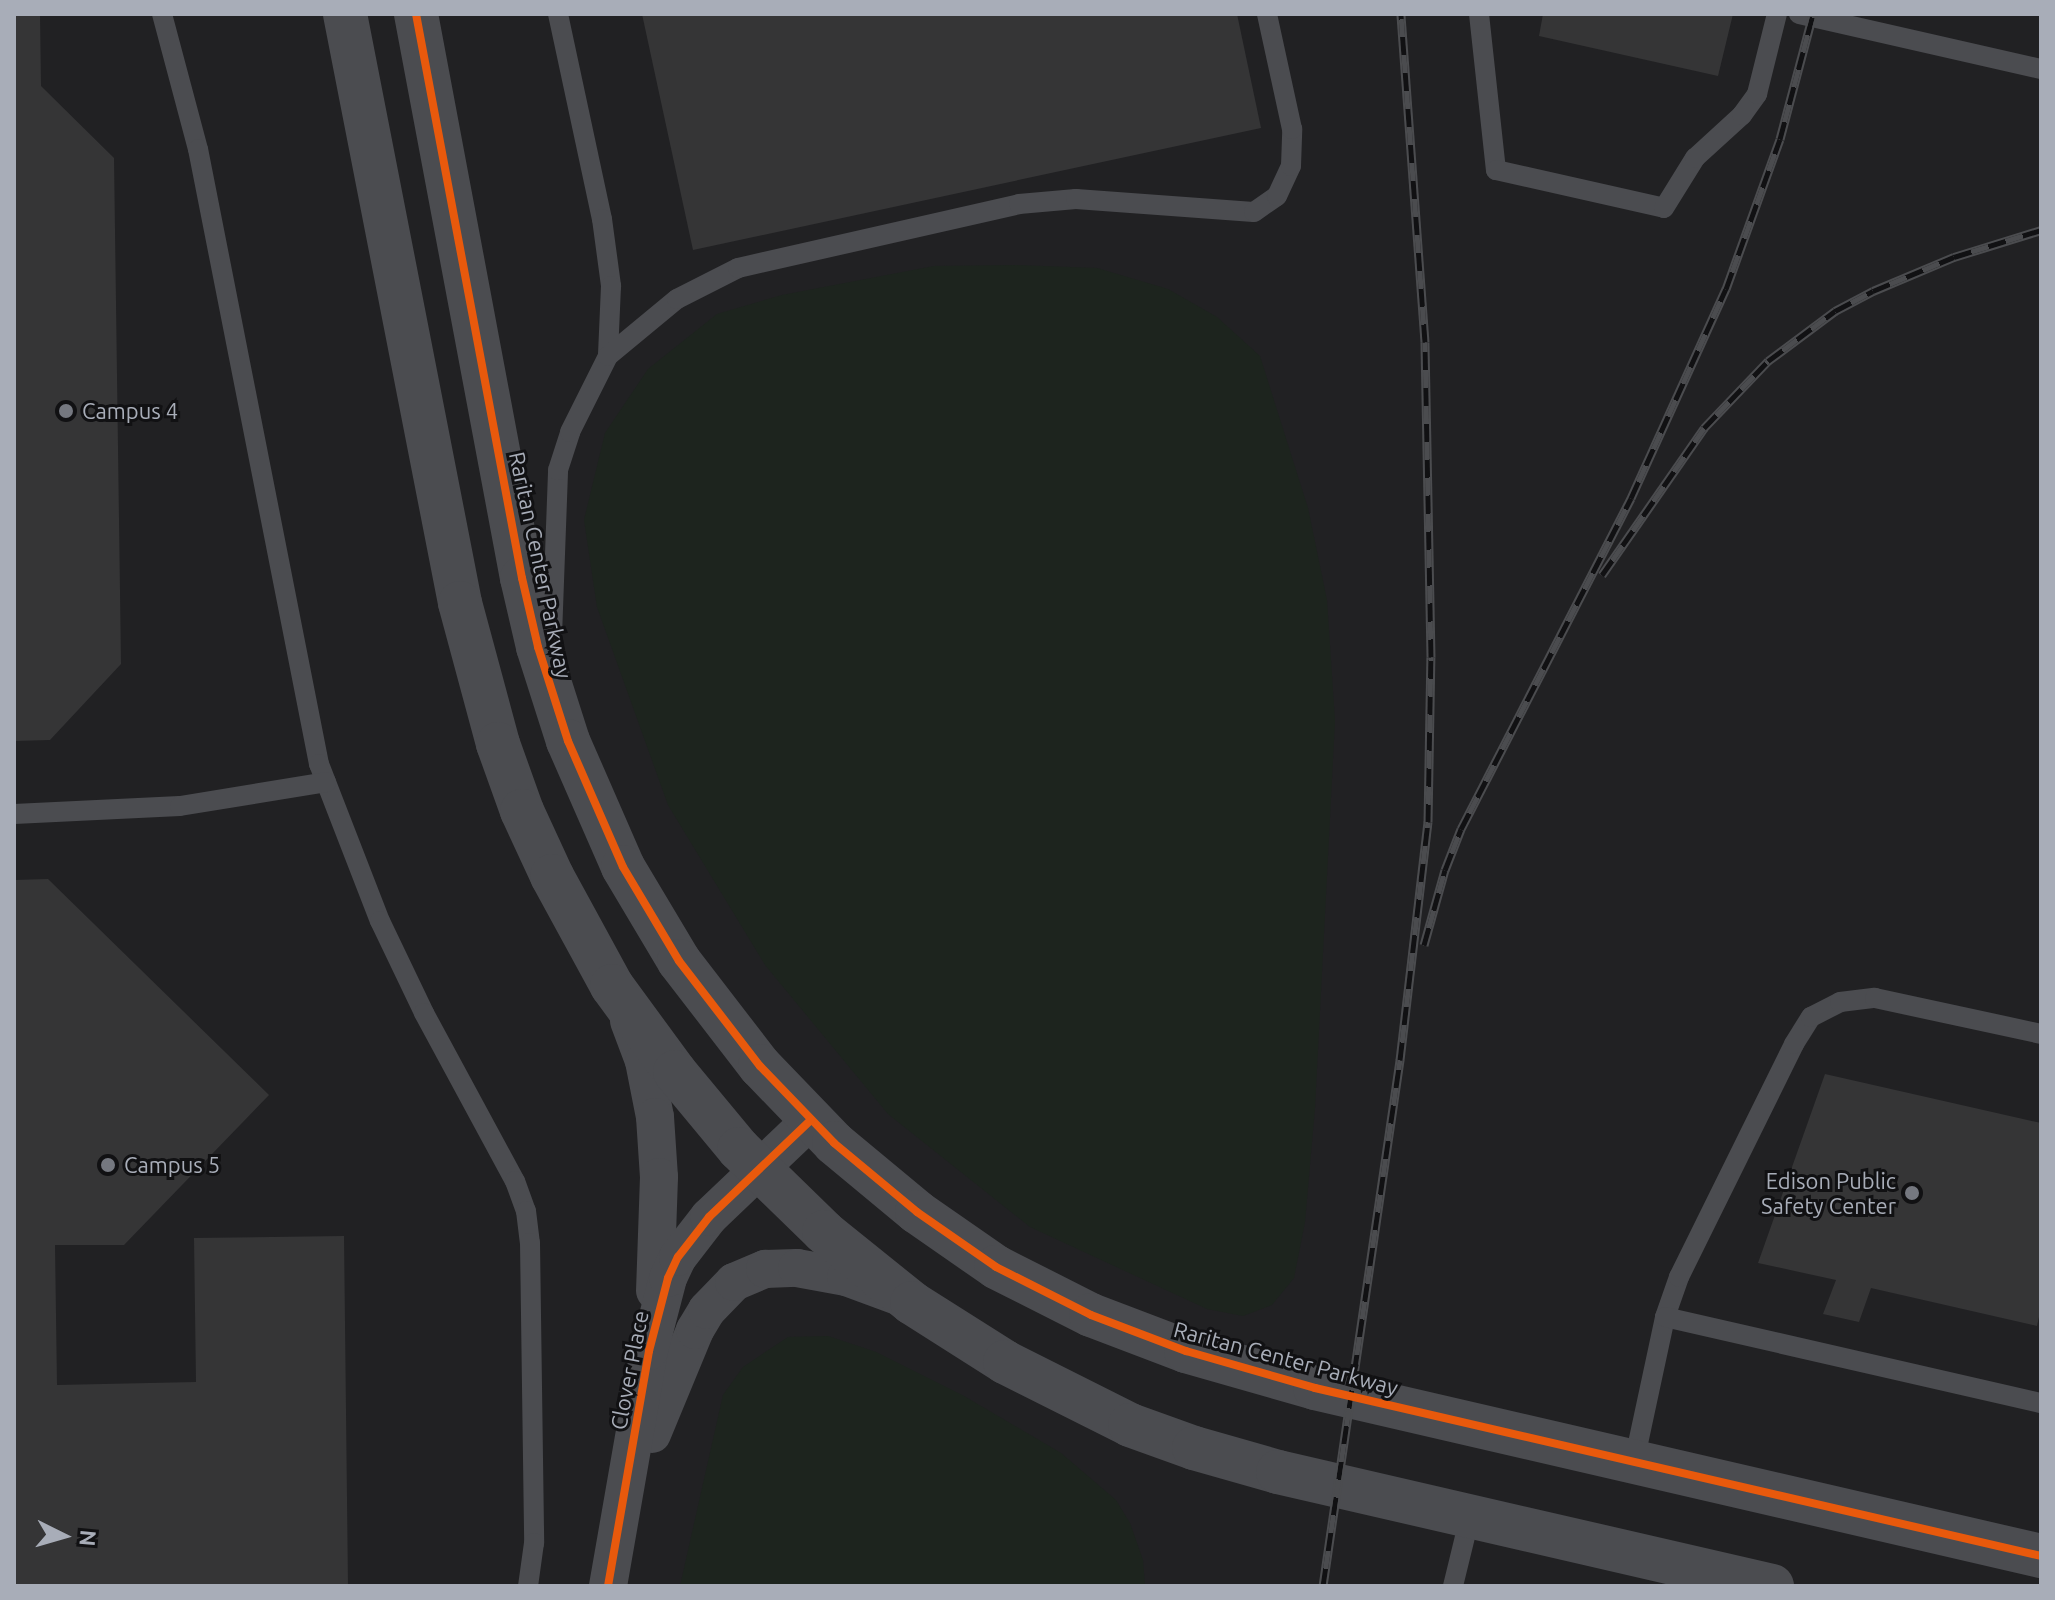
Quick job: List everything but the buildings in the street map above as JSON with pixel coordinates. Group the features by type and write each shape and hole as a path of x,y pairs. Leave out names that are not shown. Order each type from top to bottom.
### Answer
{"street":[{"path":"345,14 460,603 477,674 522,811 552,876 636,1037 655,1117 659,1177 658,1259 649,1351"},
{"name":"Raritan Center Parkway","path":"416,14 519,566 550,691 594,805 642,900 719,1017 811,1120 888,1190 996,1267 1102,1320 1186,1351 1273,1378 2041,1556"},
{"path":"612,986 675,1072 758,1169 824,1232 912,1303 1044,1384 1152,1434 1278,1472 1772,1586"},
{"name":"Clover Place","path":"611,1572 649,1351 660,1301 678,1257 709,1217 811,1120"},
{"path":"611,1572 646,1451 677,1369 695,1330 721,1293 749,1274 797,1268 871,1285 912,1303"}],"lane":[{"path":"162,14 191,116 311,729 326,782 380,921 429,1024 515,1181 526,1211 530,1243 534,1543 528,1586"},
{"path":"558,14 602,219 611,286 608,356"},
{"path":"550,691 558,470 570,432 608,356 677,299 738,268 1019,204 1076,199 1254,212 1277,196 1291,166 1292,129 1267,14"},
{"path":"1479,14 1496,170 1664,208 1695,158 1742,115 1757,94 1777,14"},
{"path":"1799,14 2041,69"},
{"path":"14,814 180,806 326,782"},
{"path":"1634,1462 1665,1317 1679,1277 1794,1044 1811,1017 1840,1002 1875,998 2041,1034"},
{"path":"1665,1317 2041,1403"},
{"path":"1453,1586 1470,1516"}],"shaded area":[{"path":"14,14 2041,14 2041,1586 14,1586"},
{"path":"934,266 1097,268 1168,289 1217,317 1260,356 1308,508 1327,600 1335,721 1315,1108 1305,1222 1294,1278 1272,1305 1243,1316 1207,1309 1030,1227 888,1114 765,965 668,805 597,607 584,520 605,433 648,369 717,314 782,295"},
{"path":"828,1336 876,1352 964,1396 1061,1453 1116,1500 1130,1523 1143,1560 1145,1586 680,1586 723,1395 743,1367 788,1337"}],"railway":[{"path":"1323,1586 1400,1060 1428,822 1431,657 1425,342 1401,14"},
{"path":"1424,945 1445,870 1461,829 1631,498 1726,289 1780,139 1813,14"},
{"path":"1602,575 1704,428 1768,361 1835,311 1873,291 1954,257 2041,230"}],"cycle path":[{"path":"416,14 522,578 538,647 568,741 623,867 679,961 760,1066 834,1143 917,1212 996,1267 1091,1315 1186,1351 1315,1388 2041,1556"},
{"path":"608,1586 649,1351 668,1278 678,1257 709,1217 811,1120"}],"place":[{"name":"Campus 4","path":"66,411"},
{"name":"Campus 5","path":"108,1165"},
{"name":"Edison Public Safety Center","path":"1912,1193"}]}
